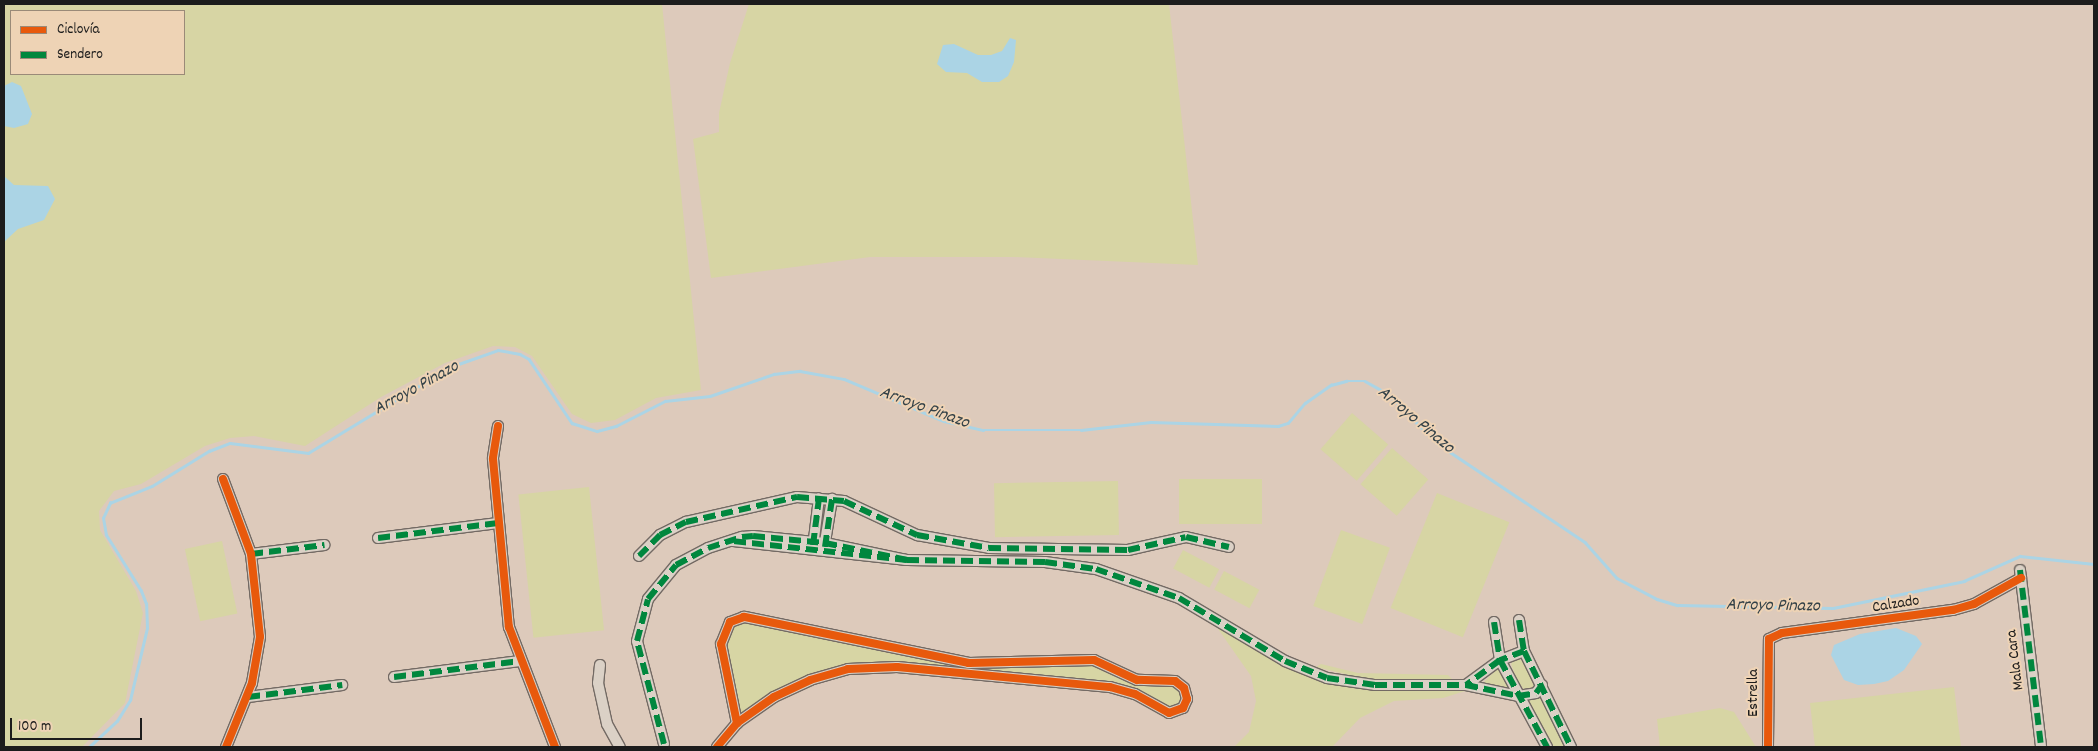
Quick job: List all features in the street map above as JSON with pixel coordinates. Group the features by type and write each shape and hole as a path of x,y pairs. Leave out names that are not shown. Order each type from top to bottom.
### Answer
{"street":[{"path":"498,426 493,459 509,627 520,661 555,747"},
{"path":"223,479 251,554 260,637 248,697 226,747"},
{"path":"813,545 819,498"},
{"path":"638,556 660,535 686,522 778,499 819,498 854,504 917,535 989,548 1128,550 1175,537 1199,538 1229,548"},
{"path":"825,547 832,499"},
{"path":"378,538 498,523"},
{"path":"665,746 638,652 642,612 653,590 676,565 696,553 753,536 907,560 1045,562 1096,569 1179,598 1285,661 1327,678 1375,685 1466,685 1518,696 1536,693 1542,685"},
{"path":"251,554 324,545"},
{"name":"Calzado","path":"1769,639 1782,633 1954,610 1974,604 2021,574"},
{"name":"Mala Cara","path":"2021,574 2042,747"},
{"path":"717,747 737,723 791,688 848,669 898,667 1125,690 1169,713 1183,708 1187,699 1184,688 1175,681 1137,680 1094,660 969,663 754,618 736,619 726,627 721,644 737,723"},
{"path":"1519,620 1524,651 1571,747"},
{"path":"1494,622 1500,660 1547,747"},
{"name":"Estrella","path":"1768,747 1769,639"},
{"path":"1466,685 1500,660 1524,651"},
{"path":"394,677 520,661"},
{"path":"967,675 969,663"},
{"path":"600,665 598,683 606,724 620,747"},
{"path":"248,697 342,685"}],"shaded area":[{"path":"4,4 662,4 701,390 656,398 615,420 591,423 572,414 532,356 515,347 493,346 445,363 381,397 305,446 254,436 230,438 205,446 141,484 114,491 99,511 100,530 136,591 143,613 125,703 82,747 4,747"},
{"path":"749,4 1169,4 1198,265 1014,257 870,257 711,278 693,139 719,132 719,113 730,63"},
{"path":"1352,413 1388,444 1357,481 1321,449"},
{"path":"1392,448 1428,479 1397,516 1361,484"},
{"path":"1179,479 1262,479 1262,524 1179,524"},
{"path":"1118,481 1119,535 995,537 994,483"},
{"path":"589,487 604,630 533,638 518,494"},
{"path":"1437,493 1509,522 1463,637 1391,608"},
{"path":"1341,530 1390,548 1362,624 1313,606"},
{"path":"222,541 237,613 200,621 185,549"},
{"path":"1183,550 1219,569 1209,588 1173,569"},
{"path":"1224,571 1259,590 1249,608 1214,590"},
{"path":"739,622 752,622 965,667 856,664 741,714 726,648 726,636"},
{"path":"1216,626 1327,681 1368,690 1465,691 1443,698 1394,701 1360,718 1332,747 1234,747 1249,732 1256,701 1251,676"},
{"path":"1517,657 1526,664 1535,685 1533,689 1525,691 1517,680 1511,664"},
{"path":"1088,662 1178,685 1183,697 1181,703 1177,707 1166,708 1135,689 975,669 976,665"},
{"path":"1321,664 1358,673 1448,675 1453,680 1374,681 1316,667"},
{"path":"1498,668 1510,687 1509,690 1483,683"},
{"path":"1954,687 1961,747 1815,747 1810,703"},
{"path":"1543,696 1566,747 1554,747 1529,706 1528,701"},
{"path":"1720,708 1734,712 1756,747 1660,747 1657,719"}],"water":[{"path":"1010,38 1016,40 1014,62 1008,76 999,82 982,82 967,73 946,72 937,64 943,45 954,44 978,55 991,55 1002,51"},
{"path":"12,82 21,86 32,114 28,124 14,128 4,126 4,86"},
{"path":"4,176 14,185 48,186 55,199 44,220 18,229 4,242"},
{"path":"1896,628 1916,636 1922,644 1904,670 1888,681 1874,684 1858,685 1844,680 1831,655 1834,645 1860,634"}],"waterway":[{"name":"Arroyo Pinazo","path":"89,747 117,721 130,700 147,628 146,604 141,591 106,535 103,518 110,503 152,486 209,451 230,443 308,453 450,367 498,350 520,354 529,359 572,423 597,431 616,426 665,401 710,396 774,374 800,371 844,379 944,421 983,430 1081,430 1151,422 1278,426 1288,423 1305,403 1331,385 1346,381 1365,381 1387,393 1438,444 1585,542 1617,578 1657,599 1677,605 1833,608 1964,581 2020,556 2094,564"}],"marked path":[{"path":"639,556 660,535 686,522 797,497 844,501 917,535 989,548 1128,550 1186,537 1229,547"},
{"path":"813,545 819,498"},
{"path":"825,547 832,499"},
{"path":"378,538 498,523"},
{"path":"664,744 637,641 648,599 676,565 708,548 742,537 753,536 825,543 907,560 731,541"},
{"path":"251,554 324,545"},
{"path":"907,560 1045,562 1096,569 1179,598 1285,661 1327,678 1375,685 1466,685"},
{"path":"2020,570 2041,747"},
{"path":"1519,620 1524,651 1571,747"},
{"path":"1494,622 1500,660 1547,747"},
{"path":"1524,651 1500,660 1466,685 1518,696 1536,693 1542,685"},
{"path":"394,677 520,661"},
{"path":"248,697 342,685"}],"cycle path":[{"path":"498,426 493,459 509,627 555,747"},
{"path":"223,479 251,554 260,637 252,683 226,747"},
{"path":"1768,747 1769,639 1782,633 1953,610 1974,604 2021,578"},
{"path":"717,747 737,723 774,697 810,680 848,669 897,667 1110,687 1135,694 1169,713 1183,708 1187,699 1184,688 1175,681 1137,680 1094,660 969,663 744,617 730,622 721,644 737,723"}]}
